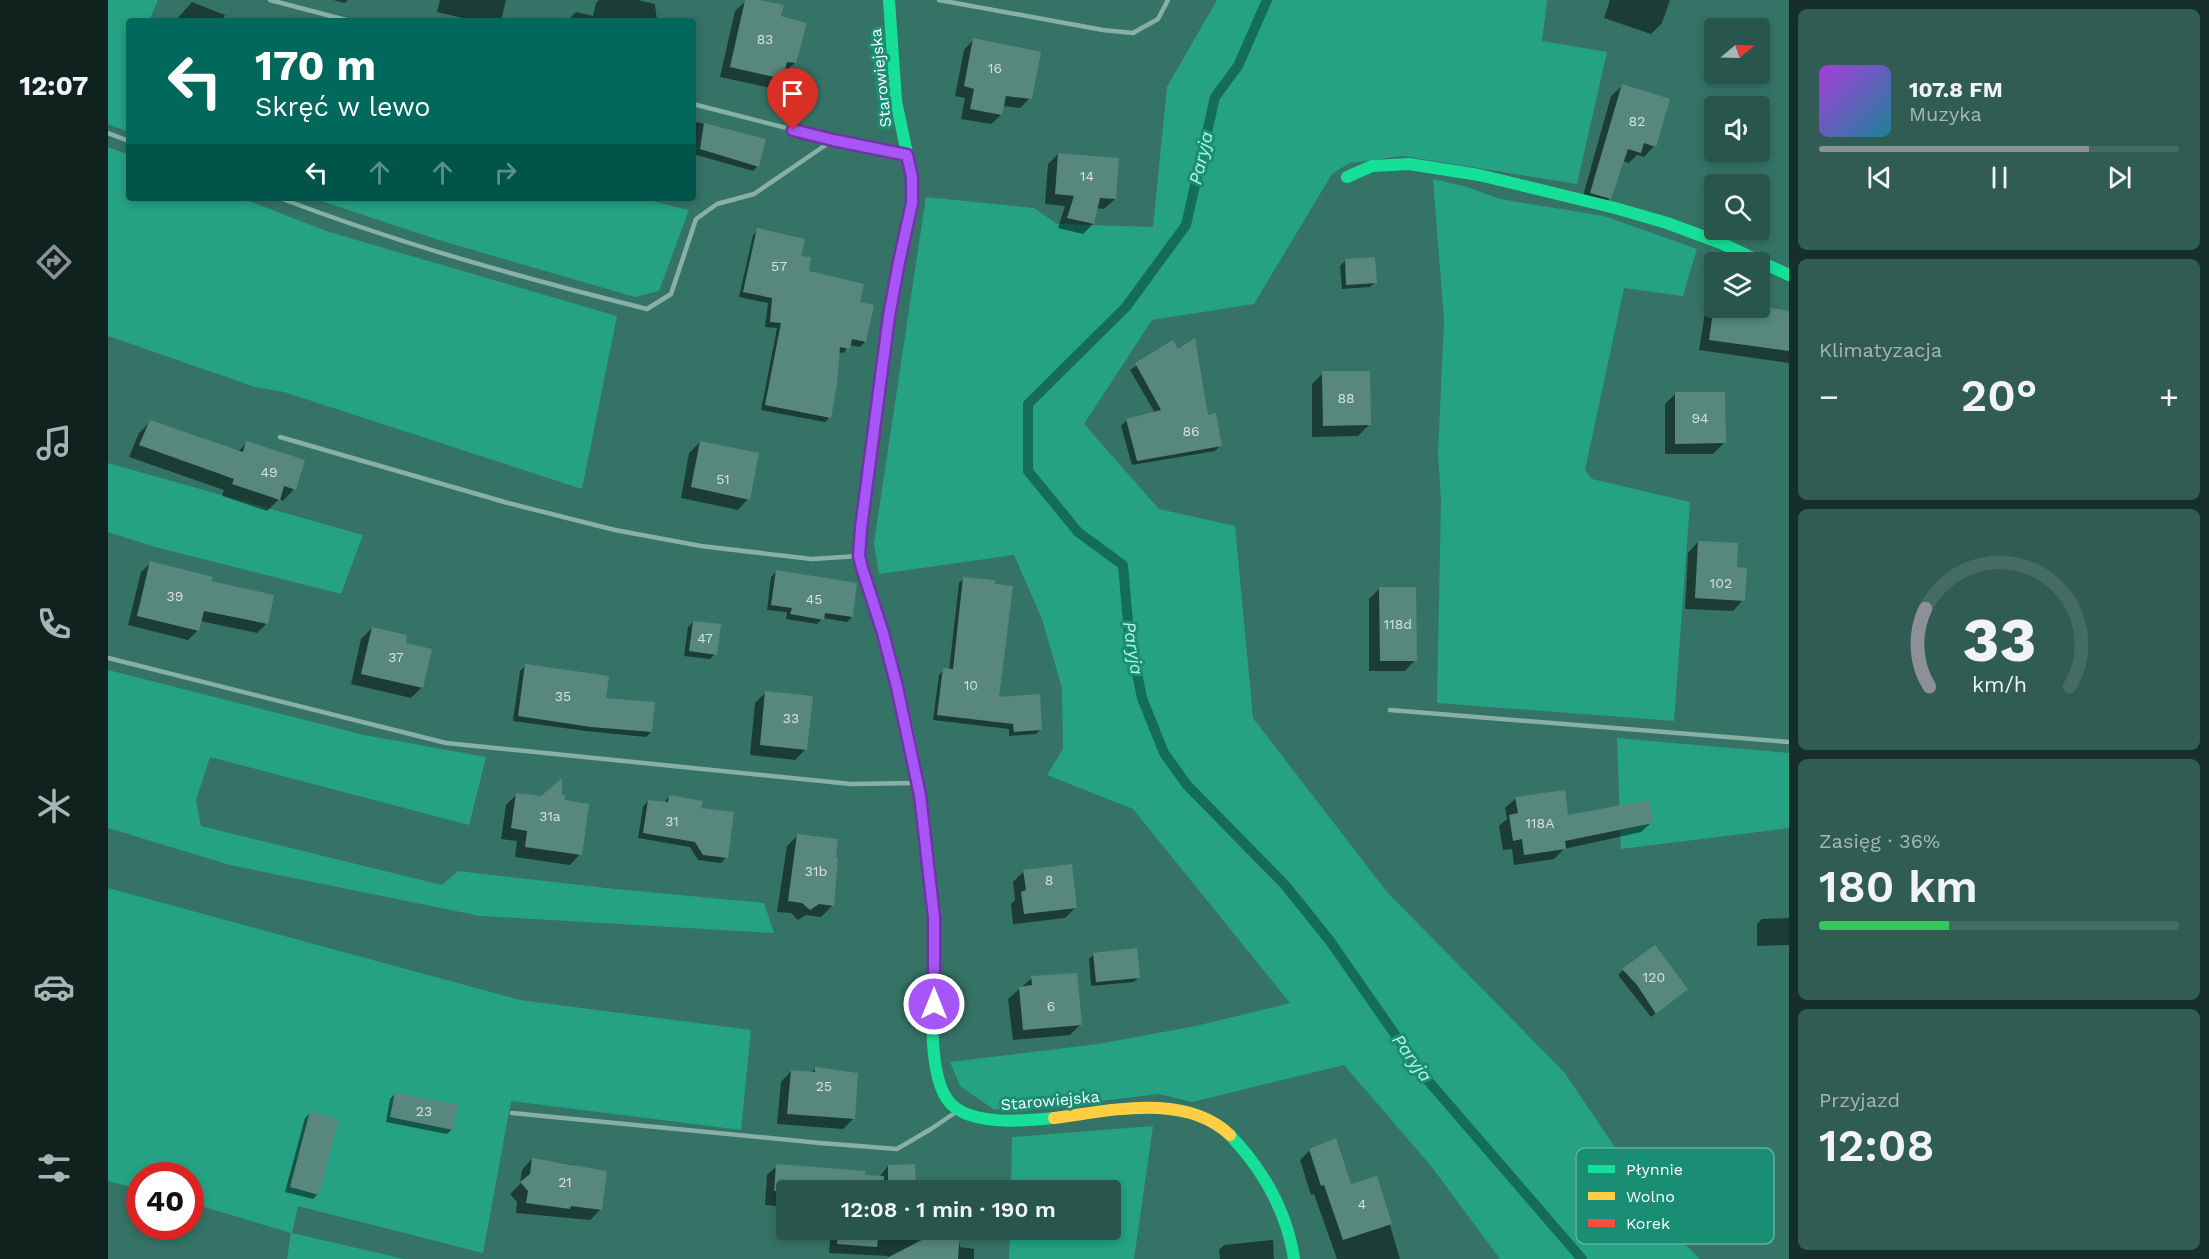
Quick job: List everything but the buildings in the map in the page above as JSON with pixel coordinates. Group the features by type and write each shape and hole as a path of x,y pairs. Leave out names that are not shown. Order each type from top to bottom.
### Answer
{"street":[{"name":"Starowiejska","path":"889,0 896,101 912,177 912,203 889,316 859,556 897,687 918,783 934,917 937,1079 947,1102 969,1116 997,1122 1152,1107 1184,1110 1216,1123 1264,1174 1282,1215 1294,1259"},
{"path":"1347,177 1372,166 1409,164 1479,175 1615,207 1667,223 1721,243 1789,275"}],"lane":[{"path":"270,0 339,18"},
{"path":"939,0 1103,30 1133,33 1158,19 1168,0"},
{"path":"696,105 833,140 907,155"},
{"path":"108,133 126,140"},
{"path":"288,201 358,228 490,268 647,309 671,294 696,219 717,204 754,194 833,140"},
{"path":"280,437 508,503 615,530 701,546 812,559 859,556"},
{"path":"108,658 447,743 851,784 918,783"},
{"path":"1390,710 1789,742"},
{"path":"512,1113 897,1149 959,1110"}],"green space":[{"path":"108,0 158,0 150,18 126,18 126,131 108,124"},
{"path":"1217,0 1547,0 1542,41 1607,52 1577,184 1403,156 1350,163 1332,174 1254,304 1152,320 1084,424 1159,509 1235,526 1253,718 1387,892 1564,1072 1615,1148 1576,1148 1576,1244 1685,1244 1700,1259 1500,1259 1431,1166 1344,1065 1192,1102 1159,1094 1018,1111 993,1109 960,1086 950,1062 1098,1044 1196,1026 1290,1003 1133,809 1047,775 1063,749 1062,688 1042,619 1014,555 879,574 874,543 926,197 1034,208 1057,224 1153,227 1167,87"},
{"path":"108,147 126,154 126,201 249,201 329,232 617,316 582,489 284,392 255,387 108,336"},
{"path":"1433,179 1467,187 1500,199 1604,216 1697,249 1683,296 1624,288 1585,470 1592,479 1690,502 1674,721 1437,703 1441,500 1438,453 1444,320"},
{"path":"321,201 652,201 689,210 659,291 635,297 442,241"},
{"path":"108,463 363,535 341,594 155,547 108,532"},
{"path":"108,670 364,735 486,757 469,825 210,757 196,800 201,826 442,885 458,871 764,903 774,933 480,916 230,865 108,828"},
{"path":"1617,738 1789,753 1789,828 1621,849"},
{"path":"108,888 520,1000 751,1030 741,1130 511,1101 483,1253 298,1206 292,1233 404,1259 287,1259 291,1233 204,1207 204,1162 126,1162 126,1186 108,1181"},
{"path":"1153,1126 1134,1259 1009,1259 1010,1240 1121,1240 1121,1180 1011,1180 1012,1137"}],"waterway":[{"name":"Paryja","path":"1267,0 1238,66 1215,97 1186,225 1126,307 1028,404 1028,471 1078,532 1123,565 1129,634 1142,698 1164,753 1187,785 1285,885 1330,941 1424,1076 1582,1259"}],"traffic: fast":[{"path":"878,401 889,316 912,203 912,177 896,101 889,0"},
{"path":"1347,177 1372,166 1409,164 1479,175 1667,223 1721,243 1789,275"},
{"path":"879,622 905,719 928,851 933,909 933,1043 940,1084 947,1099 967,1114 981,1118 1013,1121 1054,1118"},
{"path":"1230,1135 1253,1162 1272,1192 1286,1224 1294,1259"}],"traffic: slow":[{"path":"1054,1118 1122,1109 1169,1109 1191,1113 1212,1122 1230,1135"}],"traffic: jam":[{"path":"878,401 859,551 864,578 879,622"}],"route":[{"path":"793,130 907,155 912,177 912,203 889,316 859,556 897,687 920,795 934,917 934,1004"}]}
